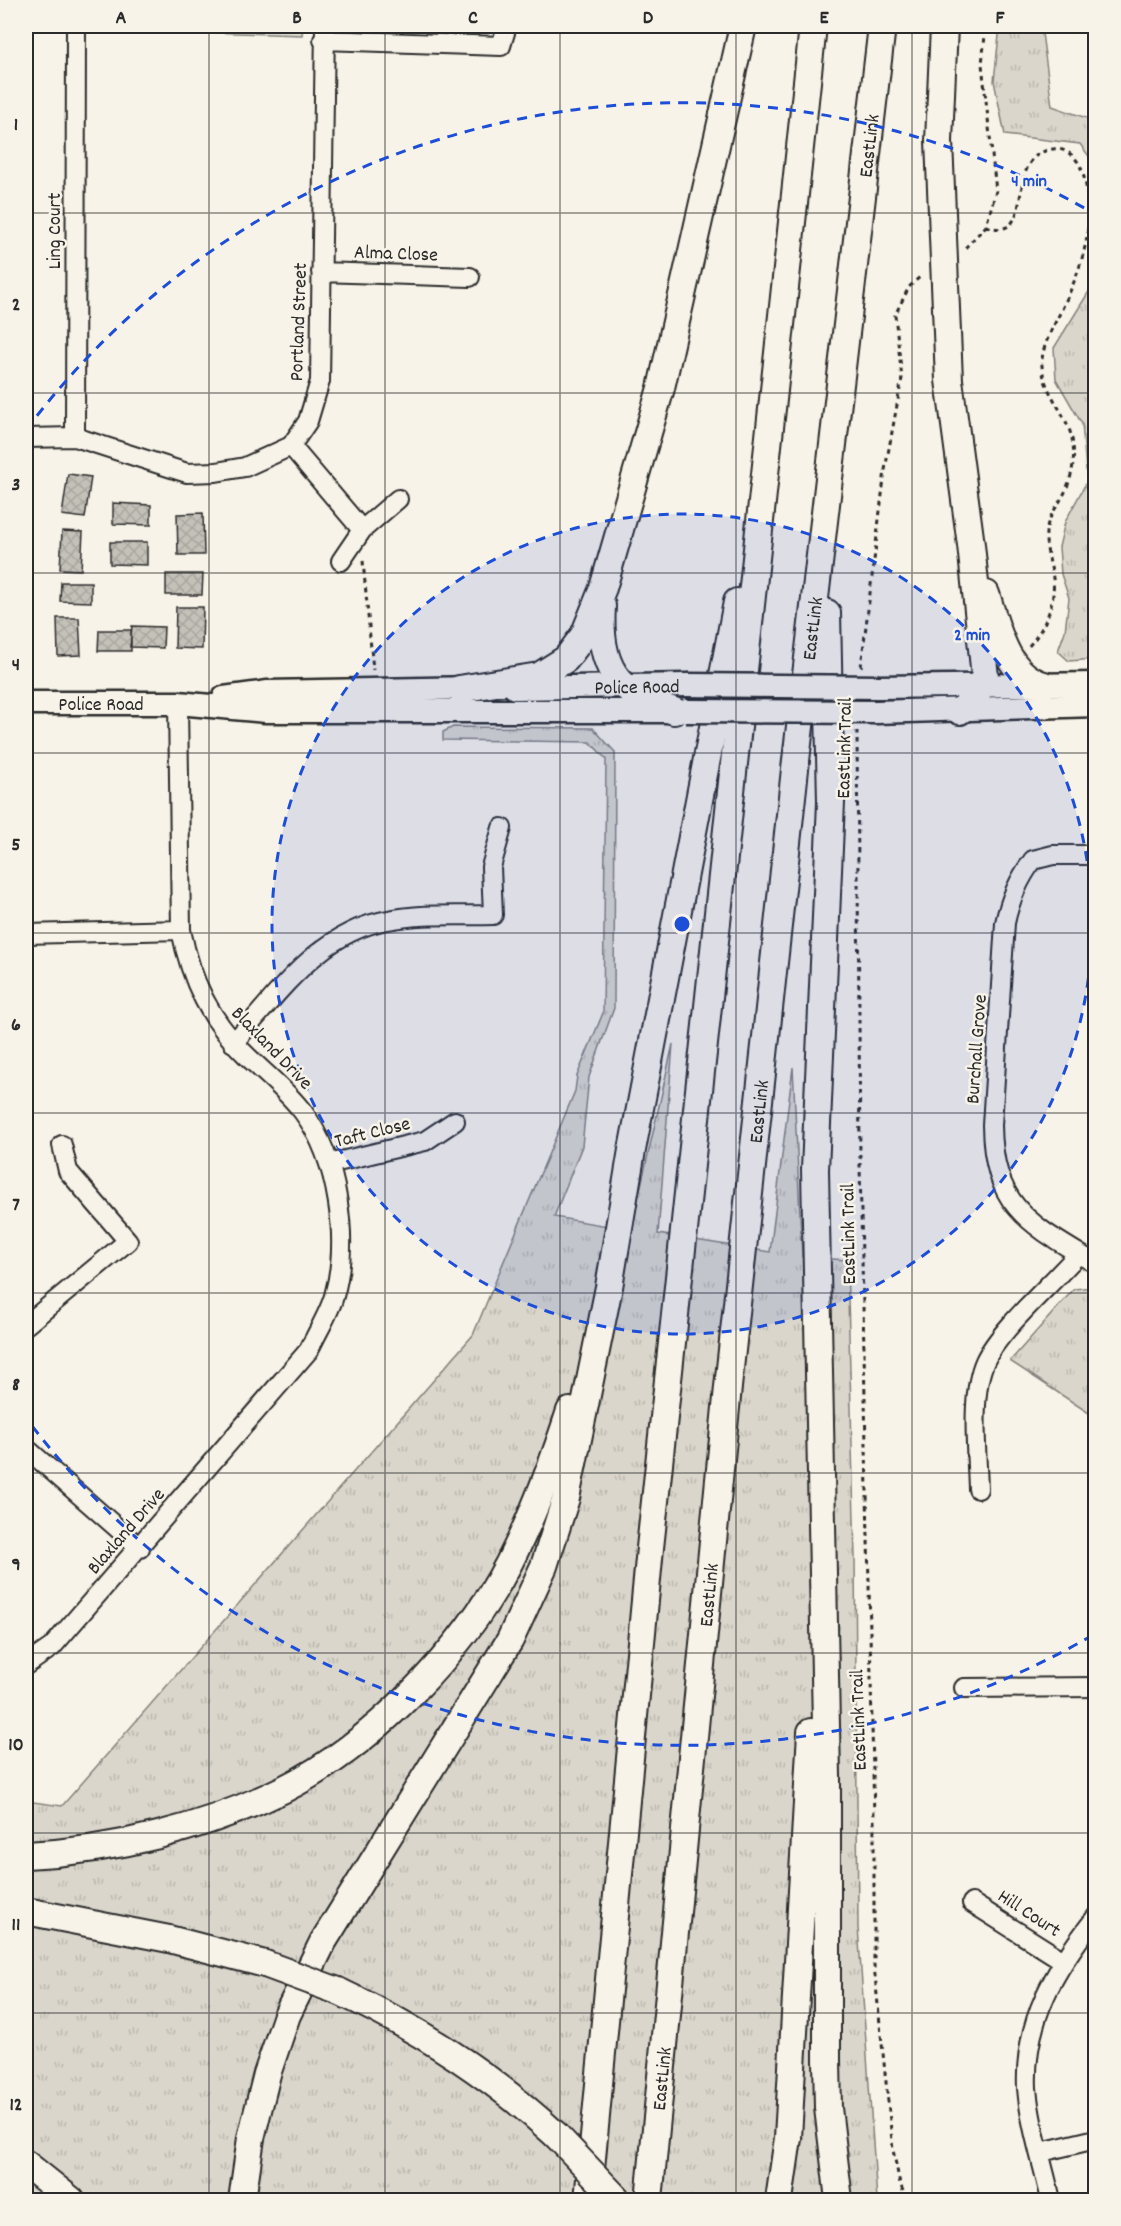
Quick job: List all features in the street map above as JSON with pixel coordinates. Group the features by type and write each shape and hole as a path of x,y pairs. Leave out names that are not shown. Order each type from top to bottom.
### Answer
{"highway":[{"path":"459,689 539,676 566,660 584,635 603,588 661,388 743,26"},
{"path":"588,2200 655,1501 813,26"},
{"name":"EastLink","path":"649,2200 728,1387 795,769 882,26"},
{"path":"944,26 939,141 949,380 971,545 985,678 974,699 960,711"},
{"path":"242,2200 251,2139 267,2074 288,2015 329,1932 510,1640 544,1566 566,1498 609,1287 632,1150 710,752 779,341"},
{"path":"826,514 831,802 815,1170 827,1788 827,2072 828,2108 839,2200"},
{"path":"971,545 1007,654 1025,675 1044,685"},
{"path":"603,588 600,638 609,669 626,687 648,703 680,711"},
{"path":"26,1856 94,1850 160,1834 224,1813 284,1789 339,1755 392,1712 455,1646 508,1565 548,1478 609,1287"},
{"path":"779,2200 788,2138 812,1716 820,1468"},
{"path":"26,1911 169,1939 265,1964 338,1991 401,2023 470,2066 555,2136 618,2200"},
{"path":"26,2164 71,2200"}],"main road":[{"name":"Police Road","path":"178,703 268,692 869,682 982,685 1095,684"},
{"name":"Police Road","path":"26,703 178,703 266,711 680,711 867,718 997,706 1095,705"}],"street":[{"name":"Ling Court","path":"75,437 76,26"},
{"path":"324,33 501,46 507,26"},
{"name":"Portland Street","path":"291,446 308,421 320,381 324,33"},
{"name":"Alma Close","path":"321,272 470,277"},
{"path":"26,438 75,437 186,473 216,472 245,467 291,446 361,531"},
{"path":"341,561 361,531 398,499"},
{"name":"Blaxland Drive","path":"26,1665 52,1647 309,1350 334,1297 337,1280 340,1214 329,1164 304,1113 281,1087 233,1043 210,1015 188,963 181,930 178,703"},
{"path":"233,1043 314,955 352,930 387,920 411,917 493,915 491,867 502,828"},
{"name":"Burchall Grove","path":"1095,855 1053,855 1033,860 1019,879 1005,923 992,1125 993,1150 998,1168 1004,1187 1019,1211 1034,1227 1095,1264"},
{"path":"26,934 181,930"},
{"name":"Taft Close","path":"329,1164 425,1141 455,1121"},
{"path":"26,1325 128,1241 68,1171 62,1145"},
{"path":"978,1489 978,1396 985,1361 997,1343 1078,1254"},
{"path":"26,1448 140,1548"},
{"path":"964,1688 1095,1688"},
{"name":"Hill Court","path":"972,1902 1062,1960"},
{"path":"1051,2200 1028,2088 1030,2041 1035,2021 1062,1960 1095,1917"},
{"path":"1041,2152 1095,2139"}],"path":[{"path":"965,248 986,226 996,191 982,64 986,26"},
{"path":"986,226 998,230 1009,227 1017,217 1026,165 1035,154 1051,149 1065,151 1077,160 1089,199 1087,243 1080,271 1046,342 1042,359 1047,387 1068,424 1074,459 1071,477 1051,514 1046,532 1053,580 1048,617 1037,637 1026,649"},
{"name":"EastLink Trail","path":"869,682 862,643 885,470 902,378 895,315 909,287 921,276"},
{"path":"361,531 374,690"},
{"name":"EastLink Trail","path":"867,718 861,1189 874,1818 874,1966 893,2150 900,2184 907,2200"}],"green space":[{"path":"202,26 303,26 302,35 202,32"},
{"path":"1000,26 1041,26 1052,106 1095,121 1095,174 1094,163 1080,144 1005,135 994,81"},
{"path":"1095,241 1095,659 1069,661 1058,651 1065,631 1069,598 1061,574 1059,547 1065,522 1087,481 1082,424 1056,379 1054,348 1090,290"},
{"path":"453,727 593,728 615,752 614,1008 589,1077 582,1146 554,1217 631,1230 673,1044 658,1234 770,1252 793,1067 802,1257 847,1260 855,1557 858,1927 877,2200 26,2200 26,1801 62,1806 473,1335 575,1091 577,1076 603,1013 606,759 590,742 443,740 443,732"},
{"path":"1096,1288 1095,1417 1010,1361 1074,1289"}],"building":[{"path":"68,474 91,477 85,518 62,515"},
{"path":"113,503 151,505 151,525 113,524"},
{"path":"203,513 204,555 178,555 177,514"},
{"path":"62,531 83,532 81,570 60,569"},
{"path":"110,542 147,542 147,565 110,564"},
{"path":"166,574 203,574 202,595 166,595"},
{"path":"61,582 91,582 91,602 60,601"},
{"path":"176,607 203,607 202,649 175,648"},
{"path":"57,618 79,618 81,655 58,656"},
{"path":"132,626 164,627 163,648 130,647"},
{"path":"99,630 131,630 131,651 98,651"}]}
